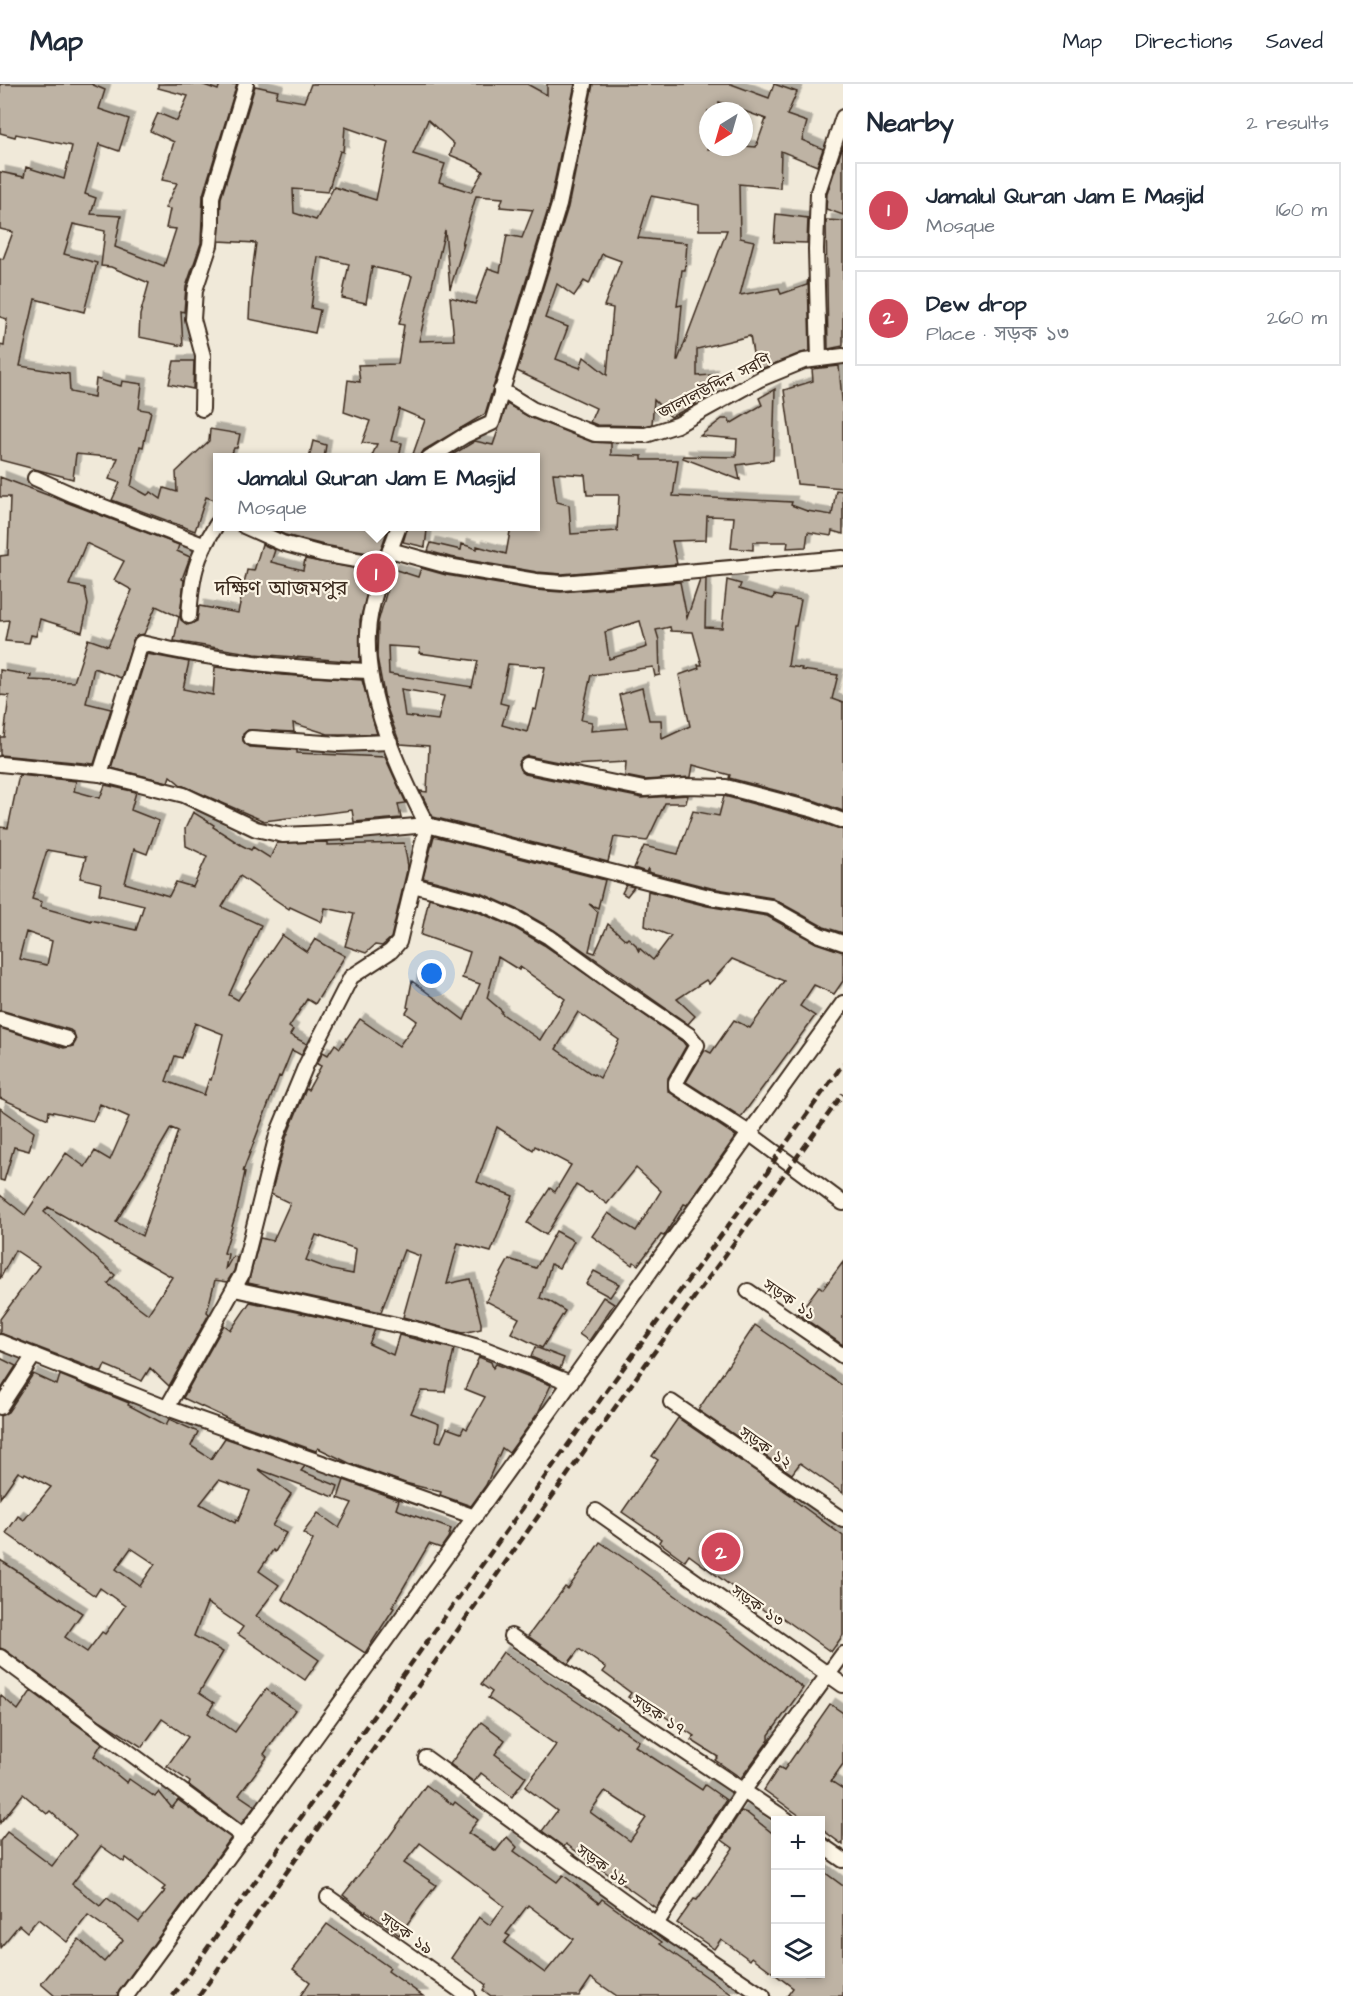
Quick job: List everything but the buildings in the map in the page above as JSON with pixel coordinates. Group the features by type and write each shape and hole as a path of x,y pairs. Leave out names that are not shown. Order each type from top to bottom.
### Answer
{"street":[{"path":"202,410 203,356 192,319 195,290 210,245 212,197 246,84"},
{"path":"437,453 464,436 492,423 559,205 584,84"},
{"path":"819,359 816,249 818,192 843,117"},
{"name":"জালালউদ্দিন সরণি","path":"501,390 532,409 595,434 646,435 677,425 760,379 804,361 843,356"},
{"path":"35,478 84,500 203,545"},
{"path":"189,616 195,567 203,545 213,530"},
{"path":"255,531 282,543 322,554 385,565"},
{"path":"167,1408 242,1274 277,1135 306,1065 351,977 391,951 399,942 427,825 403,780 390,742 369,671 368,631 385,565 397,531"},
{"path":"390,550 448,566 536,581 562,583 843,558"},
{"path":"100,774 141,643 213,658 328,670 369,671"},
{"path":"251,738 339,744 390,742"},
{"path":"0,764 100,774 184,795 256,829 283,835 427,825 709,897 770,907 820,935 843,943"},
{"path":"527,765 644,789 685,786 726,787 814,810 843,821"},
{"path":"413,885 481,903 517,919 549,937 689,1035 697,1045 676,1082 676,1086 748,1133 843,1203"},
{"path":"126,1996 244,1838 843,1003"},
{"path":"0,1019 67,1039"},
{"path":"235,1289 322,1307 441,1336 485,1349 571,1383"},
{"name":"সড়ক ১১","path":"748,1291 843,1356"},
{"path":"0,1342 167,1408 475,1517"},
{"path":"0,1407 34,1355"},
{"name":"সড়ক ১২","path":"671,1402 843,1520"},
{"name":"সড়ক ১৩","path":"596,1510 843,1685"},
{"name":"সড়ক ১৭","path":"511,1636 780,1816"},
{"path":"656,1924 744,1790 843,1654"},
{"path":"0,1657 244,1838"},
{"name":"সড়ক ১৮","path":"426,1758 656,1924 763,1996"},
{"path":"825,1847 843,1860"},
{"name":"সড়ক ১৯","path":"327,1898 468,1996"}],"railway":[{"path":"173,1996 613,1382 767,1173 843,1064"},
{"path":"199,1996 650,1358 843,1094"}],"place":[{"name":"Jamalul Quran Jam E Masjid","path":"376,573"},
{"name":"Dew drop","path":"721,1552"}],"district":[{"name":"দক্ষিণ আজমপুর","path":"281,588"}]}
